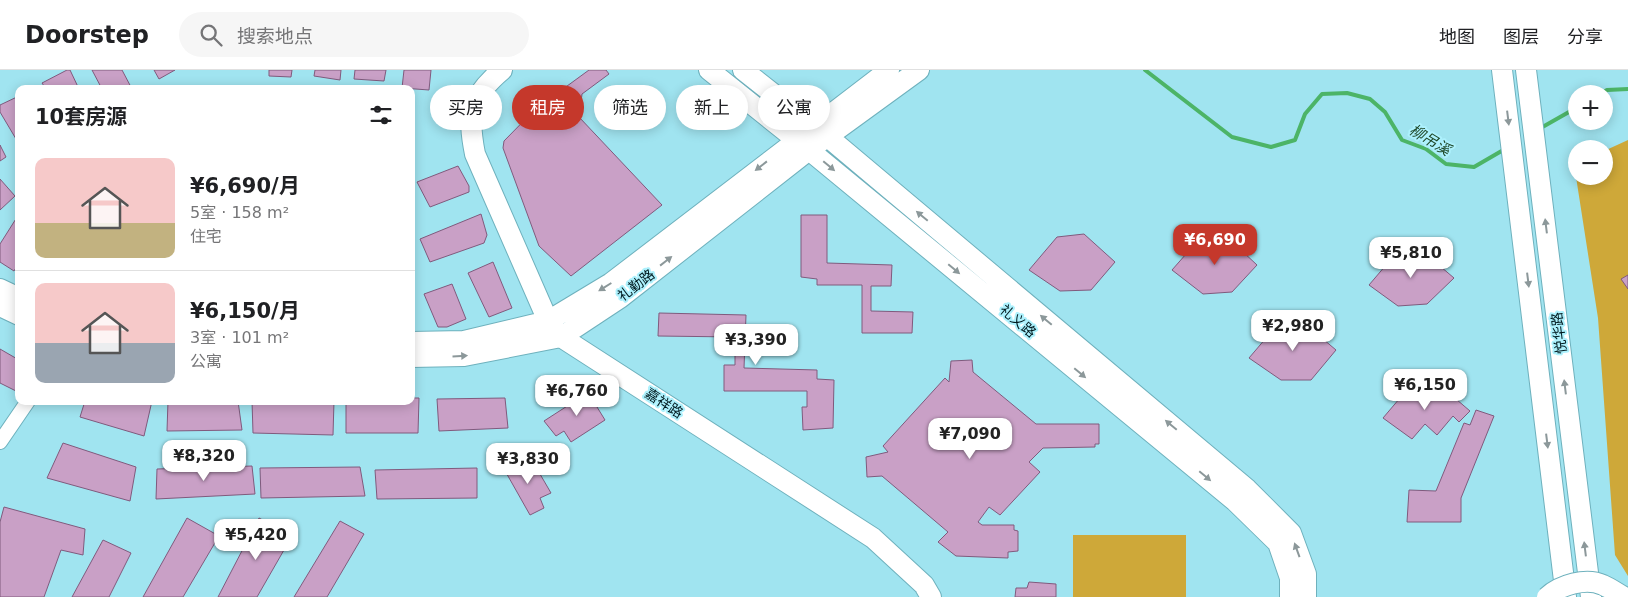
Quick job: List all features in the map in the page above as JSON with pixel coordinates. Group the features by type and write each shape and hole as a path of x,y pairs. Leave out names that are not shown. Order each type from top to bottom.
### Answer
{"main road":[{"path":"502,70 475,100 469,125 475,154 554,329"},
{"name":"礼义路","path":"709,70 1235,501 1278,543 1290,578 1290,597"},
{"name":"礼义路","path":"743,70 821,132 1247,489 1292,533 1306,574 1306,597"},
{"path":"821,132 889,70"},
{"path":"821,132 919,70"},
{"name":"悦华路","path":"1502,70 1566,597"},
{"name":"悦华路","path":"1526,70 1591,597"},
{"name":"礼勤路","path":"415,357 464,356 554,329 611,283 821,132"},
{"path":"0,289 15,296"},
{"path":"0,306 15,312"},
{"name":"礼勤路","path":"415,342 464,341 554,329"},
{"name":"嘉祥路","path":"554,329 873,538 924,585 931,597"},
{"path":"1547,597 1554,590 1575,583 1601,584 1624,597"}],"street":[{"path":"0,442 25,405"}],"shaded area":[{"path":"1628,140 1628,576 1615,555 1598,318 1577,185 1613,185 1613,147"},
{"path":"1073,535 1186,535 1186,597 1073,597"}],"building":[{"path":"70,70 77,85 43,85 42,83"},
{"path":"92,70 122,70 130,85 100,85"},
{"path":"154,70 175,70 159,79"},
{"path":"269,70 292,70 291,77 269,76"},
{"path":"315,70 341,70 340,80 314,76"},
{"path":"355,70 386,70 384,81 354,79"},
{"path":"404,70 431,70 429,90 415,89 415,85 402,85"},
{"path":"589,70 606,70 609,74 584,93 584,85 568,85"},
{"path":"15,98 15,137 0,112 0,105"},
{"path":"584,122 662,205 571,276 539,246 503,148 504,141 515,130 584,130"},
{"path":"0,145 6,157 0,161"},
{"path":"458,166 469,186 469,192 430,207 417,182"},
{"path":"0,179 15,196 0,210"},
{"path":"481,214 487,235 484,243 430,262 420,239"},
{"path":"801,215 827,215 827,263 892,265 891,286 871,286 871,311 913,312 912,333 862,333 862,285 817,285 817,279 801,277"},
{"path":"15,220 14,271 0,262 0,244"},
{"path":"1084,234 1115,262 1091,290 1060,291 1029,270 1057,237"},
{"path":"1226,236 1257,265 1232,292 1203,294 1172,270 1201,237"},
{"path":"1421,250 1454,278 1427,304 1398,306 1369,285 1398,251"},
{"path":"493,262 512,308 489,317 468,273"},
{"path":"1628,275 1628,289 1621,279"},
{"path":"452,284 466,319 447,327 438,327 424,294"},
{"path":"659,313 746,315 744,368 817,370 817,379 834,380 833,428 803,430 802,407 807,407 807,391 724,391 724,365 735,365 735,337 658,336"},
{"path":"1304,323 1336,350 1311,380 1281,380 1249,358 1278,324"},
{"path":"0,349 15,358 15,390 0,383"},
{"path":"972,360 973,372 1036,424 1099,424 1099,444 1095,444 1095,447 1043,448 1029,462 1040,472 1000,515 989,507 978,522 982,525 1014,525 1014,530 1018,531 1018,551 1008,552 1008,558 956,556 938,542 948,532 882,476 867,477 866,457 888,452 883,446 945,378 949,382 951,361"},
{"path":"1436,382 1470,411 1459,422 1453,416 1437,435 1425,424 1412,439 1383,418 1411,385 1426,397"},
{"path":"592,390 603,403 597,407 605,420 571,442 564,431 556,436 544,421"},
{"path":"415,398 419,398 418,433 346,433 346,405 415,405"},
{"path":"505,398 508,428 439,431 437,399"},
{"path":"84,405 151,405 144,436 80,417"},
{"path":"168,405 239,405 242,430 167,431"},
{"path":"252,405 334,405 333,435 253,433"},
{"path":"1476,410 1494,416 1461,498 1461,522 1407,522 1409,490 1436,491 1464,423 1470,425"},
{"path":"63,443 136,467 130,501 47,478"},
{"path":"516,461 520,466 533,462 551,493 540,498 544,508 530,515 504,469"},
{"path":"252,466 255,494 156,499 157,469"},
{"path":"360,467 365,496 261,498 260,468"},
{"path":"477,468 477,498 377,499 375,470"},
{"path":"4,507 85,529 83,555 61,550 44,597 0,597 0,522"},
{"path":"187,518 219,536 183,597 143,597"},
{"path":"259,518 292,536 257,597 218,597"},
{"path":"340,521 364,534 327,597 294,597"},
{"path":"103,540 131,553 109,597 72,597"},
{"path":"1029,582 1056,584 1056,597 1015,597 1016,588 1027,588"}],"waterway":[{"name":"柳吊溪","path":"1145,70 1232,137 1271,147 1295,140 1305,114 1322,94 1347,93 1370,99 1385,112 1402,140 1426,149 1446,164 1474,167 1505,149"},
{"name":"柳吊溪","path":"1613,90 1628,89"},
{"name":"柳吊溪","path":"1539,129 1568,113"}]}
